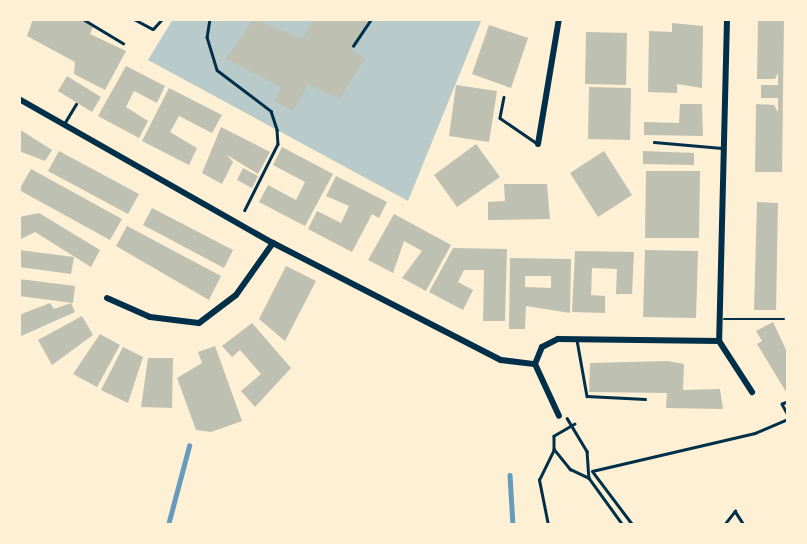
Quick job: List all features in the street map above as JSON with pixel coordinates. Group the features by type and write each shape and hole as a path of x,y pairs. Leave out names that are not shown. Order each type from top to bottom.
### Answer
{"street":[{"path":"538,144 559,19"},
{"path":"727,19 724,319 719,341 752,392"},
{"path":"19,99 62,127 273,243 501,360 535,364"},
{"path":"107,298 150,317 199,323 236,295 273,243"},
{"path":"559,416 535,364 542,347 558,338 719,341"}],"lane":[{"path":"83,19 123,43"},
{"path":"134,19 153,29 162,19"},
{"path":"504,97 499,118 538,144"},
{"path":"62,127 76,104"},
{"path":"654,142 725,148"},
{"path":"724,319 784,319"},
{"path":"577,340 587,396 645,399"}],"path":[{"path":"210,19 207,37 217,70 271,111 277,130 278,144 245,210"},
{"path":"354,46 371,19"},
{"path":"592,471 755,433 788,417 782,404 788,402"},
{"path":"559,416 575,424 589,467 589,478"},
{"path":"548,525 539,480 554,449 554,436 575,424"},
{"path":"554,449 570,469 589,478 623,525"},
{"path":"589,467 633,525"},
{"path":"724,525 735,511 744,525"}],"shaded area":[{"path":"173,19 482,19 408,201 148,60"}],"building":[{"path":"33,19 79,19 93,27 90,34 126,51 105,90 74,74 75,62 27,36"},
{"path":"253,19 303,39 313,19 368,19 351,51 365,58 340,99 308,84 293,111 274,101 281,87 226,59"},
{"path":"758,19 784,19 782,172 755,172 756,104 774,105 778,112 778,98 761,98 761,85 778,85 778,73 775,79 757,79"},
{"path":"672,23 703,26 702,88 677,84 677,93 648,92 649,31 672,32"},
{"path":"489,25 528,38 511,88 472,74"},
{"path":"586,32 627,33 626,85 585,84"},
{"path":"126,66 165,86 157,103 134,91 126,107 148,121 139,138 98,116"},
{"path":"67,76 101,97 92,112 58,91"},
{"path":"456,85 497,91 489,142 449,136"},
{"path":"589,87 631,88 630,140 588,139"},
{"path":"169,88 222,115 212,133 179,116 170,132 197,148 189,165 142,141"},
{"path":"680,104 702,104 703,136 644,135 644,122 679,123"},
{"path":"221,127 270,152 258,174 227,155 233,162 222,184 202,173"},
{"path":"19,129 52,150 45,161 19,151"},
{"path":"476,144 500,177 457,207 434,175"},
{"path":"282,147 333,174 305,226 259,202 268,185 296,200 305,182 273,165"},
{"path":"59,151 139,194 128,214 48,171"},
{"path":"604,151 632,195 598,217 570,173"},
{"path":"643,151 694,153 694,165 643,164"},
{"path":"243,168 258,176 252,188 237,180"},
{"path":"31,169 122,219 110,240 19,190"},
{"path":"646,171 700,171 699,238 645,238"},
{"path":"336,176 387,202 379,218 372,214 352,252 308,229 317,211 341,223 349,206 326,196"},
{"path":"504,184 547,184 550,219 488,220 488,202 505,201"},
{"path":"757,202 778,203 776,310 754,310"},
{"path":"152,208 233,250 224,268 143,225"},
{"path":"39,213 100,250 91,267 35,232 19,240 19,217"},
{"path":"394,214 451,245 426,291 402,278 422,251 404,241 393,273 368,260"},
{"path":"127,226 221,276 209,300 116,246"},
{"path":"453,248 507,249 505,321 483,321 484,270 464,270 458,282 473,290 463,310 429,292"},
{"path":"19,250 74,257 71,274 19,267"},
{"path":"645,250 698,251 696,318 643,317"},
{"path":"575,251 634,252 632,294 616,294 617,269 592,268 591,295 605,296 605,313 572,312"},
{"path":"510,258 571,259 570,313 526,306 525,329 509,329","holes":["525,276 551,276 551,288 525,287"]},
{"path":"286,266 316,281 285,341 259,319"},
{"path":"19,279 75,286 73,303 19,296"},
{"path":"50,303 54,309 71,303 75,312 19,337 19,315"},
{"path":"82,316 93,335 52,365 38,340"},
{"path":"773,322 788,354 788,395 757,344 762,341 756,331"},
{"path":"252,323 291,368 255,407 241,391 261,374 240,350 232,357 222,346"},
{"path":"100,334 120,345 97,387 73,374"},
{"path":"215,346 242,421 211,432 196,430 177,378 202,363 198,352"},
{"path":"123,347 143,357 128,403 101,390"},
{"path":"148,358 173,358 172,408 141,407"},
{"path":"668,361 684,364 683,390 720,389 723,409 666,408 667,393 589,392 590,363"}],"waterway":[{"path":"168,525 189,446"},
{"path":"510,475 513,525"}]}
